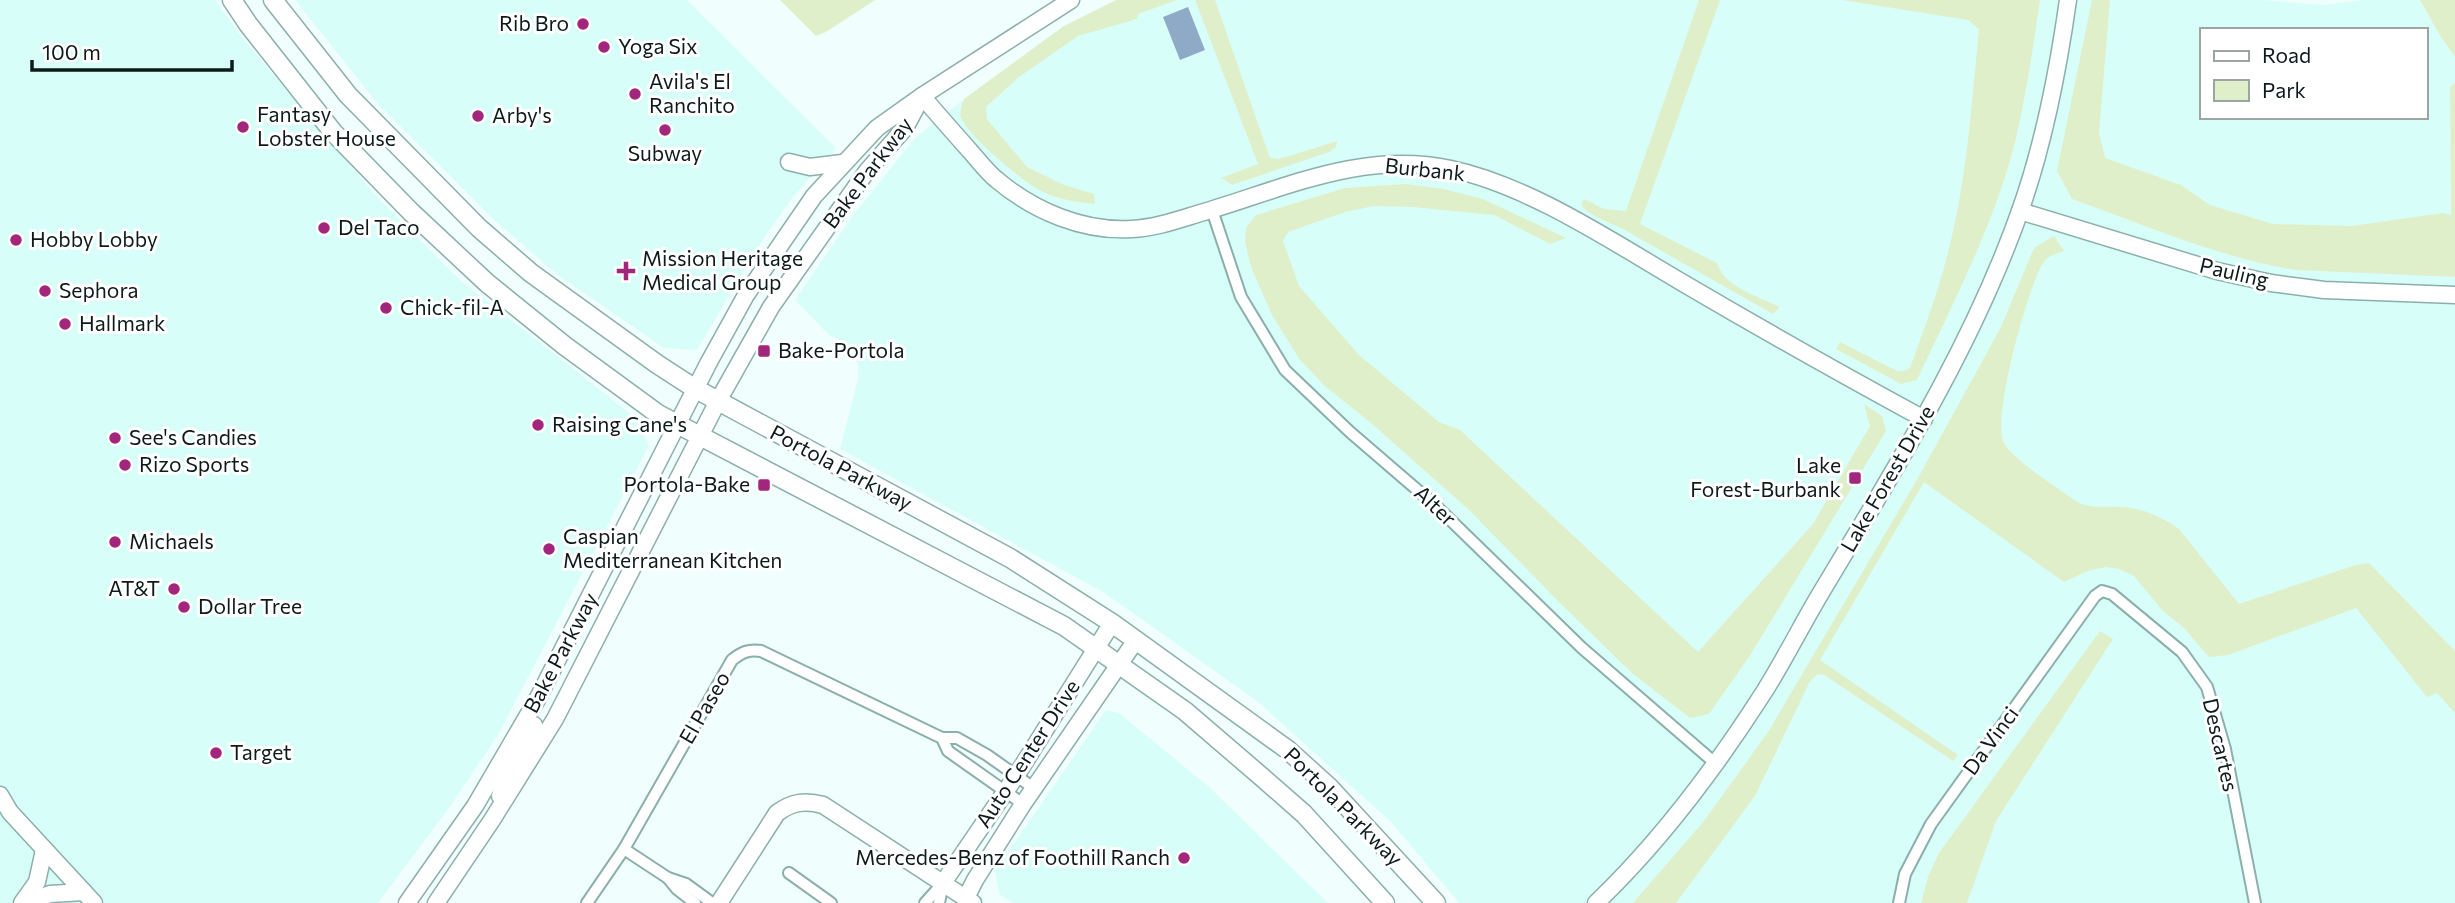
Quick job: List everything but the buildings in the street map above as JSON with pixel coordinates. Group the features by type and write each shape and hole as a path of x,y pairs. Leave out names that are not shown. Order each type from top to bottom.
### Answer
{"main road":[{"name":"Portola Parkway","path":"232,0 333,132 411,212 487,283 565,346 638,402 1064,626 1185,711 1263,778 1304,814 1385,903"},
{"name":"Portola Parkway","path":"274,0 348,96 479,228 531,273 694,388 1010,558 1112,623 1288,750 1331,788 1436,903"},
{"name":"Bake Parkway","path":"407,903 475,806 538,698 612,556 694,388 746,295 814,196 877,128 1071,0"},
{"name":"Lake Forest Drive","path":"1596,903 1667,827 1765,691 1924,419 1975,319 2020,211 2049,103 2068,0"},
{"name":"Bake Parkway","path":"436,903 555,719 718,401 771,307 867,171 905,128 922,96"},
{"name":"Burbank","path":"922,96 996,180 1026,201 1056,215 1098,228 1135,229 1165,224 1321,175 1370,165 1407,164 1449,169 1490,180 1539,202 1924,419"},
{"path":"814,196 848,173 871,147 905,128"},
{"path":"789,162 810,167 842,163"},
{"name":"Pauling","path":"2020,211 2217,271 2271,283 2324,290 2455,295"},
{"name":"Auto Center Drive","path":"943,883 1006,792 1112,623"},
{"name":"Auto Center Drive","path":"719,903 776,813 788,804 800,802 823,805 967,901 1023,804 1136,640"},
{"path":"492,820 507,774 534,725 538,698"},
{"path":"0,795 10,812 89,898"},
{"path":"24,903 37,882 44,850"},
{"path":"24,903 50,894 89,898"}],"street":[{"name":"Alter","path":"1212,210 1241,297 1285,370 1350,432 1436,506 1582,648 1715,763"},
{"name":"Da Vinci","path":"1899,903 1905,874 1931,824 2095,596 2102,591"},
{"name":"Descartes","path":"2102,591 2112,594 2182,652 2207,687 2225,750 2255,903"},
{"name":"El Paseo","path":"587,903 624,849 727,669 740,653 761,651 942,738 957,738 987,755 1035,789"},
{"name":"El Paseo","path":"942,738 948,751 1023,804"},
{"path":"624,849 668,877 686,884 712,903"},
{"path":"789,873 831,903"},
{"path":"668,877 677,889 695,903"},
{"path":"925,903 943,883"},
{"path":"939,903 943,883"}],"shaded area":[{"path":"0,0 215,0 239,34 376,196 461,281 636,418 649,446 498,735 449,808 378,903 0,903"},
{"path":"295,0 687,0 836,148 792,198 756,250 697,350 664,348 559,276 492,218 378,104"},
{"path":"1116,0 2263,0 2323,5 2363,0 2420,0 2455,57 2455,83 2450,87 2451,216 2448,276 2455,277 2455,903 1459,903 1392,823 1257,701 1103,592 840,449 858,378 858,365 846,343 829,335 795,300 851,218 915,138 1064,26"},
{"path":"1188,7 1205,50 1180,60 1163,17"},
{"path":"1106,710 1119,713 1208,786 1328,903 1013,903 999,894 995,871"}],"green space":[{"path":"780,0 875,0 816,36"},
{"path":"1116,0 1177,0 1138,14 1137,19 1078,36 1019,77 986,107 987,119 1027,167 1064,185 1094,194 1095,204 1056,197 1024,180 986,148 962,120 961,107 964,99 1064,26"},
{"path":"1195,0 1215,0 1270,158 1279,159 1337,141 1336,147 1329,152 1232,185 1221,178 1258,164"},
{"path":"1699,0 1720,0 1640,224 1717,263 1726,278 1734,284 1780,307 1773,314 1629,232 1592,214 1581,205 1584,199 1604,209 1626,211"},
{"path":"1842,0 2040,0 2019,125 1996,203 1972,263 1917,380 1901,384 1836,349 1840,342 1897,371 1910,368 1939,286 1957,210 1969,133 1979,29 1968,20"},
{"path":"2092,0 2110,0 2099,133 2105,158 2181,185 2210,205 2273,224 2351,226 2443,213 2451,215 2450,87 2455,83 2455,277 2296,270 2267,265 2182,240 2072,199 2057,171"},
{"path":"2420,0 2455,0 2455,57 2439,34"},
{"path":"1405,184 1444,189 1483,199 1566,238 1550,244 1494,215 1374,206 1345,212 1288,232 1283,241 1299,286 1359,355 1439,422 1460,430 1698,652 1813,524 1870,426 1864,404 1882,416 1886,431 1751,654 1709,714 1690,718 1633,674 1469,510 1326,387 1300,360 1272,315 1251,267 1245,241 1246,228 1256,215 1345,188"},
{"path":"2054,236 2064,251 2046,259 2042,265 2020,325 2007,380 2001,427 2007,448 2077,502 2145,511 2179,529 2239,604 2369,563 2455,651 2455,713 2437,693 2427,697 2356,608 2228,655 2209,657 2184,628 2162,610 2134,576 2106,567 2088,571 2064,582 1924,482 1820,660 1958,755 1953,761 1824,675 1818,674 1810,681 1755,796 1676,903 1633,903 1704,821 1768,732 1918,478 2001,327 2034,248"},
{"path":"2100,631 2113,639 1996,821 1967,903 1921,903 1928,877 1939,853"}],"place":[{"name":"Rib Bro","path":"583,24"},
{"name":"Yoga Six","path":"604,47"},
{"name":"Avila's El Ranchito","path":"635,94"},
{"name":"Arby's","path":"478,116"},
{"name":"Fantasy Lobster House","path":"243,127"},
{"name":"Subway","path":"665,130"},
{"name":"Del Taco","path":"324,228"},
{"name":"Hobby Lobby","path":"16,240"},
{"name":"Mission Heritage Medical Group","path":"626,271"},
{"name":"Sephora","path":"45,291"},
{"name":"Chick-fil-A","path":"386,308"},
{"name":"Hallmark","path":"65,324"},
{"name":"Bake-Portola","path":"764,351"},
{"name":"Raising Cane's","path":"538,425"},
{"name":"See's Candies","path":"115,438"},
{"name":"Rizo Sports","path":"125,465"},
{"name":"Lake Forest-Burbank","path":"1855,478"},
{"name":"Portola-Bake","path":"764,485"},
{"name":"Michaels","path":"115,542"},
{"name":"Caspian Mediterranean Kitchen","path":"549,549"},
{"name":"AT&T","path":"174,589"},
{"name":"Dollar Tree","path":"184,607"},
{"name":"Target","path":"216,753"},
{"name":"Mercedes-Benz of Foothill Ranch","path":"1184,858"}]}
